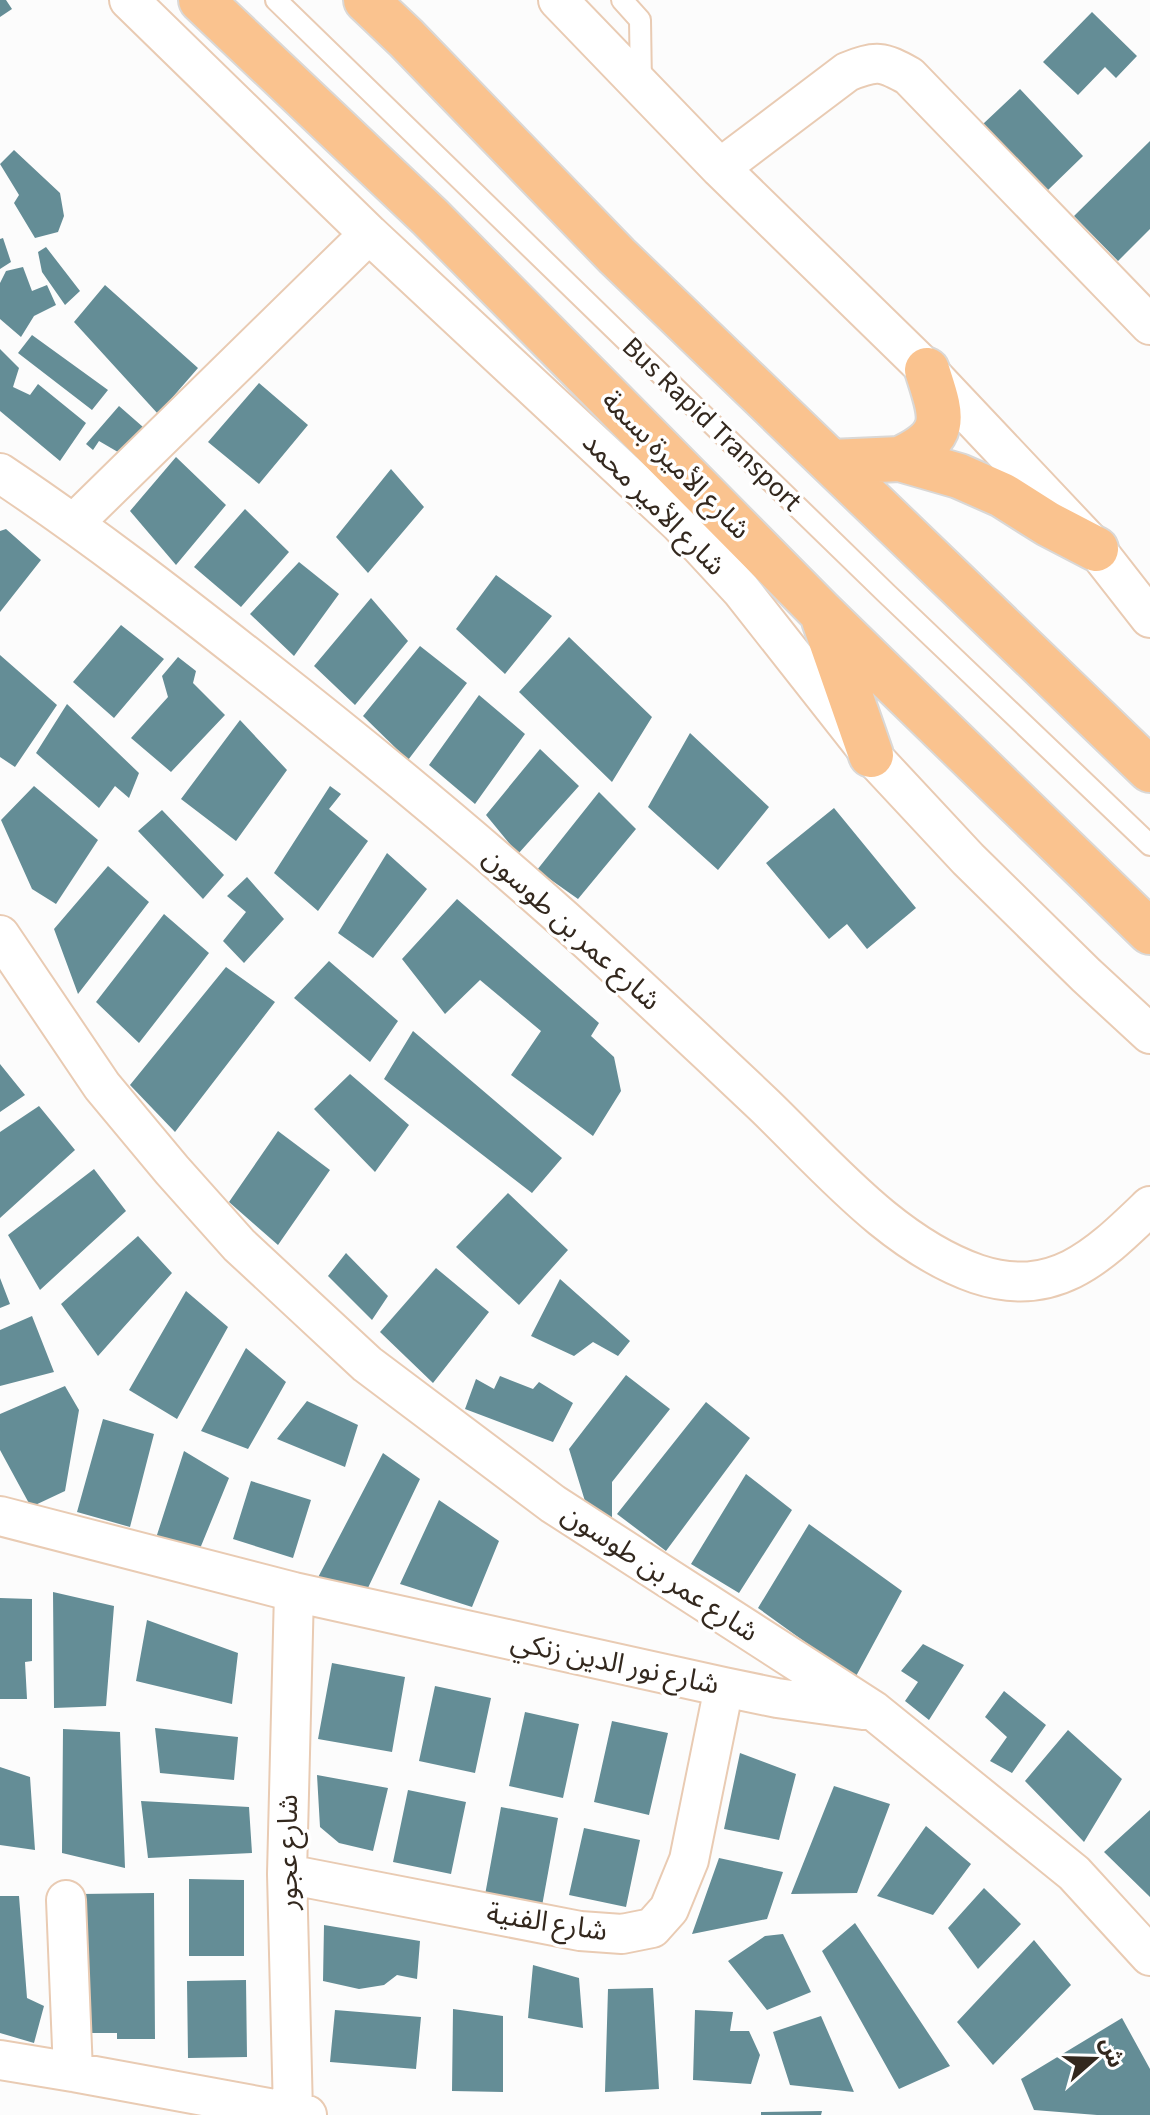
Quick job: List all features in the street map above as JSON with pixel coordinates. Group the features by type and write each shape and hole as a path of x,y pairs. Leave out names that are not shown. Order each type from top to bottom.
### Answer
{"main road":[{"name":"شارع الأميرة بسمة","path":"201,0 430,217 820,611 1150,932"},
{"path":"366,0 617,256 1150,770"},
{"path":"900,459 919,450 930,441 937,429 940,411 927,370"},
{"path":"831,462 900,459 959,476 1002,495 1096,549"},
{"path":"820,611 871,755"}],"street":[{"name":"شارع الأمير محمد","path":"129,0 369,234 680,524 741,590 871,755 968,859 1150,1034"},
{"path":"558,0 720,168 927,370 1096,549 1143,593"},
{"path":"720,168 847,72 870,62 889,65 909,76 1150,325"},
{"path":"74,523 369,234"},
{"name":"شارع عمر بن طوسون","path":"0,473 74,523 338,728 462,831 670,1016 898,1231 936,1255 976,1273 1003,1280 1030,1281 1082,1265 1105,1249 1150,1206"},
{"name":"شارع عمر بن طوسون","path":"0,937 102,1086 172,1170 239,1245 367,1364 553,1504 874,1711"},
{"name":"شارع نور الدين زنكي","path":"0,1516 294,1592 777,1698 874,1711"},
{"name":"شارع عجور","path":"294,1592 287,1874 300,2114"},
{"name":"شارع الفنية","path":"287,1874 580,1931 622,1934 652,1928 669,1909 689,1860 724,1687"},
{"path":"874,1711 1074,1873 1150,1956"},
{"path":"66,1900 73,2072"},
{"path":"0,2060 300,2114"}],"lane":[{"name":"Bus Rapid Transport","path":"276,0 1150,845"},
{"path":"622,0 640,20 641,85"}],"building":[{"path":"0,0 6,0 12,9 0,17"},
{"path":"1092,12 1137,56 1116,78 1105,67 1078,95 1043,62"},
{"path":"1020,89 1083,156 1047,191 983,124"},
{"path":"1150,141 1150,229 1118,261 1074,216"},
{"path":"14,150 60,193 64,216 58,232 35,238 14,203 19,195 0,164"},
{"path":"3,238 11,262 0,269 0,239"},
{"path":"46,247 80,291 65,305 42,272 38,252"},
{"path":"23,267 32,291 47,285 56,305 34,316 21,337 0,319 0,283 6,271"},
{"path":"105,285 198,368 158,414 74,322"},
{"path":"32,335 108,390 92,410 18,353"},
{"path":"0,349 19,368 13,387 30,395 38,384 86,423 60,461 0,411"},
{"path":"259,383 308,425 259,484 208,442"},
{"path":"119,406 143,427 123,455 99,441 93,450 86,444"},
{"path":"176,457 226,505 176,565 130,511"},
{"path":"391,469 424,507 368,573 336,537"},
{"path":"245,509 289,552 241,607 194,567"},
{"path":"6,529 41,560 0,612 0,531"},
{"path":"299,562 339,594 294,656 250,614"},
{"path":"496,575 552,616 505,674 456,629"},
{"path":"371,598 408,641 355,705 314,666"},
{"path":"121,625 164,659 114,718 73,682"},
{"path":"569,637 652,717 612,782 519,692"},
{"path":"420,646 467,683 408,760 363,716"},
{"path":"0,655 57,705 15,767 0,757"},
{"path":"178,657 196,671 193,683 225,715 171,772 131,738 168,697 162,676"},
{"path":"479,695 525,734 475,804 429,765"},
{"path":"67,704 139,773 129,798 115,786 99,808 36,753"},
{"path":"240,720 287,770 236,841 181,799"},
{"path":"690,733 769,807 718,870 648,807"},
{"path":"540,749 579,786 518,854 486,815"},
{"path":"34,786 98,840 56,904 32,889 1,820"},
{"path":"330,786 341,794 329,809 368,841 318,911 274,873"},
{"path":"599,792 636,829 578,899 537,870"},
{"path":"834,808 916,908 867,949 847,924 829,939 766,863"},
{"path":"162,810 224,875 203,899 138,831"},
{"path":"387,853 427,889 373,958 338,933"},
{"path":"108,866 149,902 78,994 54,929"},
{"path":"247,877 284,919 244,963 223,941 246,912 227,896"},
{"path":"457,899 599,1023 591,1036 614,1057 621,1091 593,1136 511,1075 541,1031 480,980 445,1014 402,959"},
{"path":"164,914 209,953 139,1043 96,1002"},
{"path":"329,961 398,1021 370,1062 294,998"},
{"path":"226,967 275,1002 175,1132 130,1085"},
{"path":"413,1031 562,1158 532,1193 384,1079"},
{"path":"0,1064 25,1095 0,1112"},
{"path":"350,1074 409,1125 375,1172 314,1109"},
{"path":"39,1106 75,1150 0,1218 0,1132"},
{"path":"278,1131 330,1170 278,1245 229,1202"},
{"path":"94,1169 126,1211 40,1290 8,1235"},
{"path":"508,1193 568,1250 519,1305 456,1247"},
{"path":"138,1236 172,1273 98,1356 61,1304"},
{"path":"346,1253 388,1296 372,1320 328,1276"},
{"path":"436,1268 489,1312 433,1383 380,1332"},
{"path":"0,1278 10,1304 0,1308"},
{"path":"560,1279 630,1341 618,1356 593,1342 574,1356 531,1336"},
{"path":"186,1291 228,1327 177,1419 129,1390"},
{"path":"32,1316 54,1372 0,1386 0,1330"},
{"path":"246,1348 286,1382 248,1449 201,1431"},
{"path":"626,1375 670,1409 612,1482 612,1522 592,1524 569,1449"},
{"path":"500,1376 533,1389 539,1382 573,1403 553,1442 465,1409 476,1379 494,1389"},
{"path":"65,1386 79,1410 65,1491 31,1507 0,1450 0,1414"},
{"path":"307,1401 358,1425 345,1467 277,1439"},
{"path":"706,1402 750,1438 666,1551 617,1514"},
{"path":"103,1419 154,1434 130,1527 77,1512"},
{"path":"184,1451 229,1478 199,1551 156,1538"},
{"path":"383,1453 420,1479 366,1592 313,1587"},
{"path":"746,1474 792,1510 739,1593 691,1564"},
{"path":"251,1481 311,1500 293,1558 233,1539"},
{"path":"439,1500 499,1541 472,1607 400,1584"},
{"path":"809,1524 902,1591 855,1678 758,1608"},
{"path":"53,1592 114,1606 106,1706 54,1708"},
{"path":"0,1598 32,1599 32,1661 25,1662 27,1699 0,1699"},
{"path":"147,1620 238,1653 232,1704 136,1681"},
{"path":"923,1644 964,1665 929,1720 905,1701 918,1682 901,1671"},
{"path":"332,1663 405,1677 392,1752 318,1739"},
{"path":"435,1686 491,1698 475,1773 419,1761"},
{"path":"1004,1691 1046,1725 1012,1773 990,1761 1007,1737 985,1717"},
{"path":"525,1712 579,1724 563,1798 509,1786"},
{"path":"612,1721 668,1733 649,1815 594,1802"},
{"path":"155,1728 238,1737 234,1780 160,1773"},
{"path":"63,1729 120,1732 125,1868 62,1853"},
{"path":"1068,1730 1122,1779 1084,1842 1025,1781"},
{"path":"740,1753 796,1774 779,1840 724,1829"},
{"path":"0,1767 30,1777 35,1850 0,1845"},
{"path":"317,1775 388,1788 373,1851 339,1843 320,1827"},
{"path":"834,1786 890,1804 857,1893 791,1894"},
{"path":"408,1790 466,1802 451,1874 393,1862"},
{"path":"141,1801 249,1807 252,1853 148,1858"},
{"path":"501,1807 558,1818 542,1906 485,1895"},
{"path":"1150,1810 1150,1897 1104,1852"},
{"path":"926,1826 971,1864 933,1915 877,1896"},
{"path":"584,1828 640,1840 626,1907 569,1895"},
{"path":"719,1858 783,1872 767,1919 692,1934"},
{"path":"189,1879 244,1880 244,1956 189,1956"},
{"path":"984,1888 1021,1924 978,1969 948,1928"},
{"path":"154,1893 155,2039 117,2039 117,2033 82,2033 81,1894"},
{"path":"0,1896 19,1896 27,1998 44,2006 34,2043 0,2033"},
{"path":"855,1923 950,2066 899,2089 822,1951"},
{"path":"324,1925 420,1941 417,1979 397,1975 384,1985 359,1989 323,1981"},
{"path":"783,1934 811,1992 767,2010 728,1961 765,1936"},
{"path":"1034,1940 1071,1985 993,2065 957,2022"},
{"path":"533,1965 579,1978 583,2028 528,2018"},
{"path":"246,1980 247,2057 188,2058 187,1981"},
{"path":"653,1988 659,2089 605,2092 608,1989"},
{"path":"453,2009 503,2016 503,2092 452,2091"},
{"path":"335,2010 421,2017 416,2069 330,2062"},
{"path":"695,2010 733,2012 730,2031 749,2031 760,2055 751,2084 693,2080"},
{"path":"821,2016 854,2092 790,2085 773,2032"},
{"path":"1122,2018 1150,2069 1150,2115 1034,2110 1021,2079"},
{"path":"822,2111 821,2115 761,2115 761,2112"}]}
